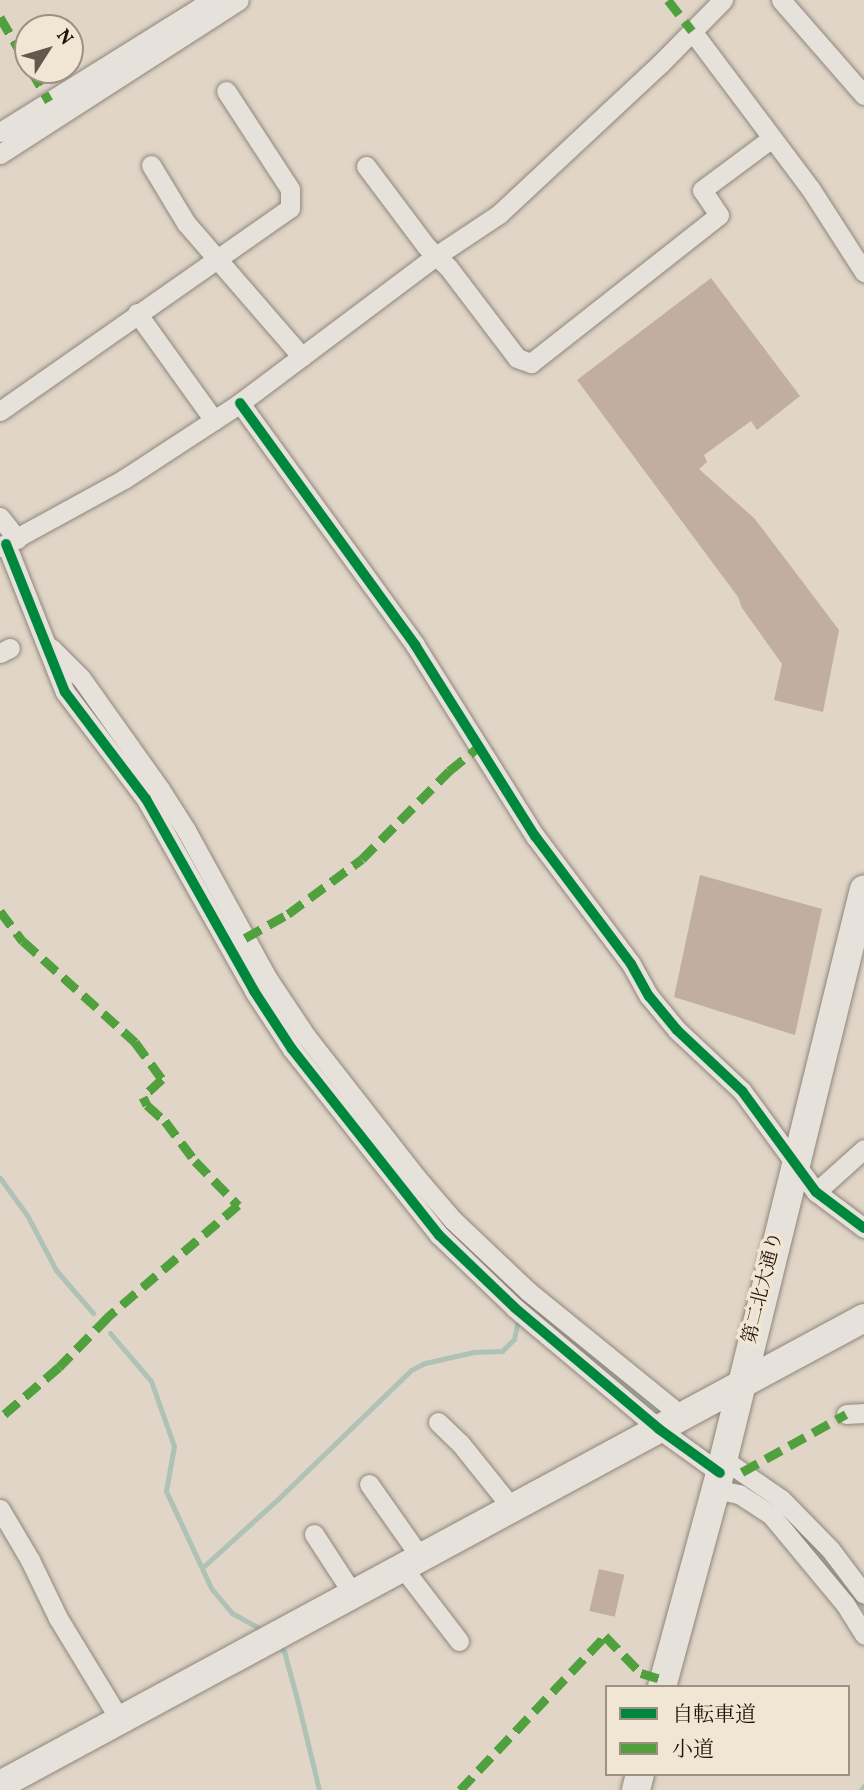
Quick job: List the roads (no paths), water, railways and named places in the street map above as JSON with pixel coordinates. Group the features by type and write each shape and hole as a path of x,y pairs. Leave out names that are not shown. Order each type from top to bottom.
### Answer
{"street":[{"path":"0,132 212,0"},
{"path":"0,154 239,0"},
{"path":"8,543 124,479 240,403 436,256 499,214 723,0"},
{"path":"781,0 864,96"},
{"path":"692,32 839,229 845,246 864,272"},
{"path":"0,411 290,208 290,189 226,91"},
{"path":"366,166 517,358 531,363 719,215 702,190 772,138"},
{"path":"151,165 169,198 217,261 302,357"},
{"path":"138,313 214,420"},
{"path":"240,403 415,645 535,836 631,964 649,996 677,1030 742,1091 816,1192 864,1228"},
{"path":"0,517 46,643 81,678 160,789 186,830 268,979 300,1044 439,1235 515,1308 670,1422"},
{"name":"第二北大通り","path":"663,1685 719,1474 864,889"},
{"path":"300,1044 453,1220 670,1422 739,1494 771,1516 845,1604 864,1635"},
{"path":"816,1192 864,1149"},
{"path":"0,1785 864,1318"},
{"path":"439,1422 460,1443 512,1508"},
{"path":"719,1474 781,1499 830,1549 864,1594"},
{"path":"369,1484 412,1563 460,1641"},
{"path":"0,1510 30,1560 58,1618 120,1720"},
{"path":"314,1534 353,1594"}],"waterway":[{"path":"0,1178 27,1215 56,1270 93,1313"},
{"path":"457,1237 522,1301 658,1412"},
{"path":"203,1567 278,1499 411,1370 425,1363 474,1352 502,1351 514,1339 519,1316"},
{"path":"110,1333 151,1381 174,1446 166,1491 211,1588 232,1613 264,1631"},
{"path":"792,1526 842,1580"},
{"path":"858,1598 864,1608"},
{"path":"278,1646 284,1651 319,1790"},
{"path":"861,1790 864,1786"}]}
